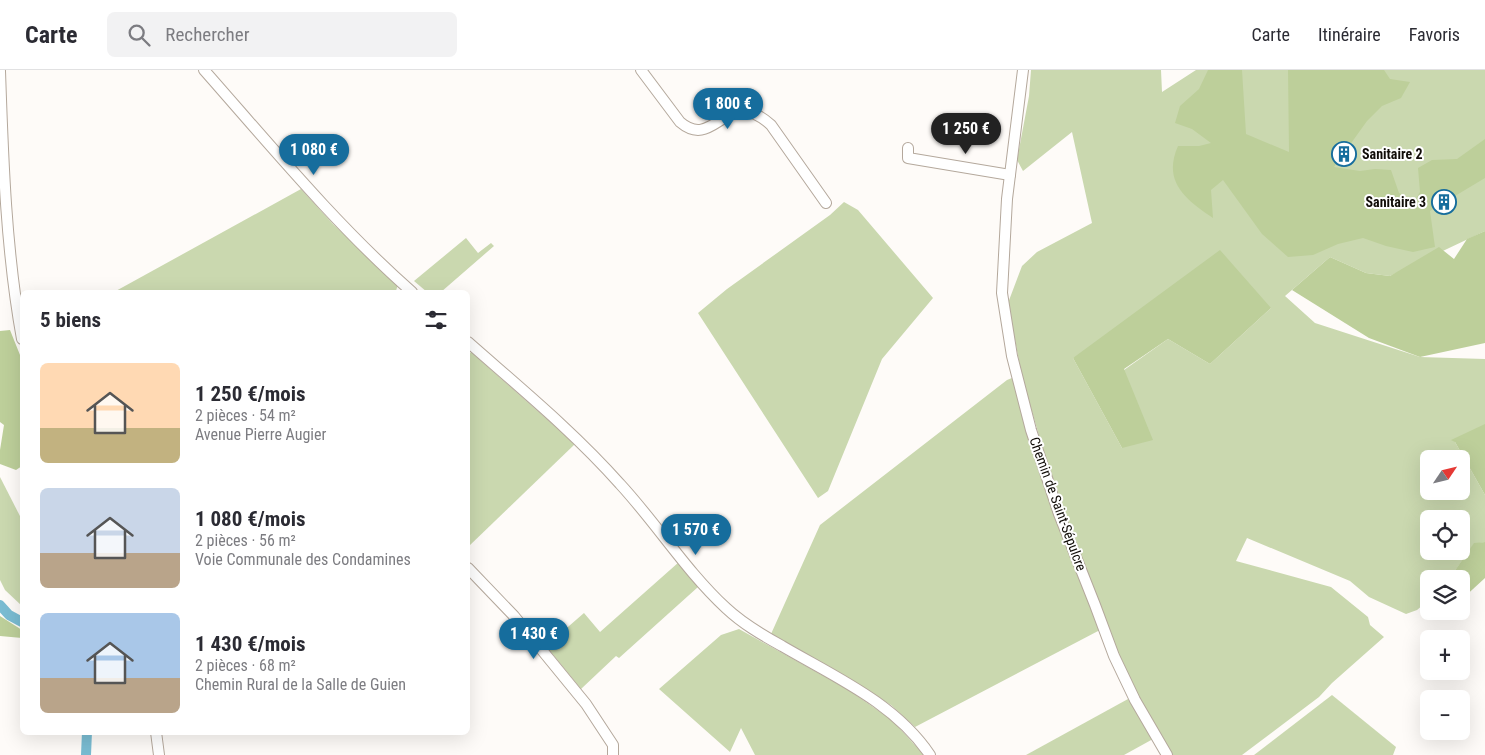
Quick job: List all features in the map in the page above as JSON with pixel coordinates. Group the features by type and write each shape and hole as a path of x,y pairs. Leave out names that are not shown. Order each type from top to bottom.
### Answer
{"street":[{"path":"0,70 7,208 20,327"},
{"path":"204,70 334,218 406,290"},
{"path":"641,70 686,128 698,131 706,129 732,114 742,111 751,112 761,117 771,126 826,202"},
{"name":"Chemin de Saint-Sépulcre","path":"1023,70 1010,175 1002,293 1012,356 1031,430 1059,514 1114,656 1134,700 1167,755"},
{"path":"908,148 908,158 1010,175"},
{"path":"470,344 593,455 633,498 705,587 726,608 749,627 863,693 893,713 911,731 930,755"},
{"path":"470,570 514,616 586,704 613,745 613,755"},
{"path":"156,735 159,755"}],"green space":[{"path":"1031,70 1161,70 1162,92 1196,70 1485,70 1485,231 1390,276 1366,273 1330,257 1285,296 1315,323 1420,357 1485,359 1485,426 1455,442 1460,450 1420,450 1420,500 1470,500 1470,468 1485,495 1485,542 1474,544 1470,550 1470,510 1420,510 1420,560 1463,560 1455,570 1420,570 1420,608 1406,614 1369,597 1350,581 1247,538 1236,561 1331,587 1368,617 1370,625 1384,637 1319,697 1242,755 1172,755 1137,695 1117,650 1053,484 1022,377 1008,303 1022,266 1037,252 1092,223 1072,132 1023,171 1017,160 1029,96","holes":["1271,308 1210,364 1168,339 1124,370 1122,448 1073,358"]},
{"path":"1208,70 1242,70 1246,134 1289,152 1288,70 1384,70 1390,79 1410,82 1401,98 1382,106 1367,121 1334,167 1360,171 1375,169 1391,170 1399,193 1414,202 1420,192 1418,168 1432,160 1457,159 1485,139 1485,178 1430,211 1435,247 1413,252 1386,246 1363,238 1338,244 1313,255 1288,257 1262,234 1223,180 1211,190 1213,218 1186,197 1179,189 1175,180 1173,170 1178,146 1199,146 1211,143 1192,129 1175,123 1180,106 1199,89"},
{"path":"301,189 333,224 398,284 396,290 118,290"},
{"path":"844,202 858,210 933,298 882,359 828,491 818,498 698,313 727,289 830,215"},
{"path":"1485,231 1485,343 1420,357 1369,338 1292,290 1330,257 1366,273 1390,276 1439,247 1454,259 1467,239"},
{"path":"466,238 478,253 491,243 494,246 443,290 425,290 414,281"},
{"path":"1220,250 1271,308 1210,364 1168,339 1124,369 1153,440 1122,448 1073,358"},
{"path":"10,330 20,355 20,467 16,470 0,464 4,425 0,422 0,331"},
{"path":"471,352 575,444 470,545"},
{"path":"1012,378 1035,458 1100,630 915,727 891,705 771,634 820,525"},
{"path":"1485,424 1485,495 1470,468 1470,450 1460,450 1455,442 1451,440"},
{"path":"0,477 20,516 20,604 5,590 0,580"},
{"path":"1485,542 1485,578 1470,592 1470,570 1455,570 1462,560 1470,560 1470,549 1474,543"},
{"path":"679,562 698,587 619,658 616,656 581,689 546,646 584,613 600,632"},
{"path":"0,616 20,629 20,638 0,636"},
{"path":"739,629 847,689 892,720 924,755 755,755 741,728 730,752 659,689 721,635"},
{"path":"1332,695 1396,747 1393,755 1254,755"},
{"path":"1128,699 1153,739 1124,755 1026,755"}],"waterway":[{"path":"0,605 9,615 20,621"},
{"path":"86,755 87,735"}],"place":[{"name":"Sanitaire 2","path":"1344,154"},
{"name":"Sanitaire 3","path":"1444,202"}]}
